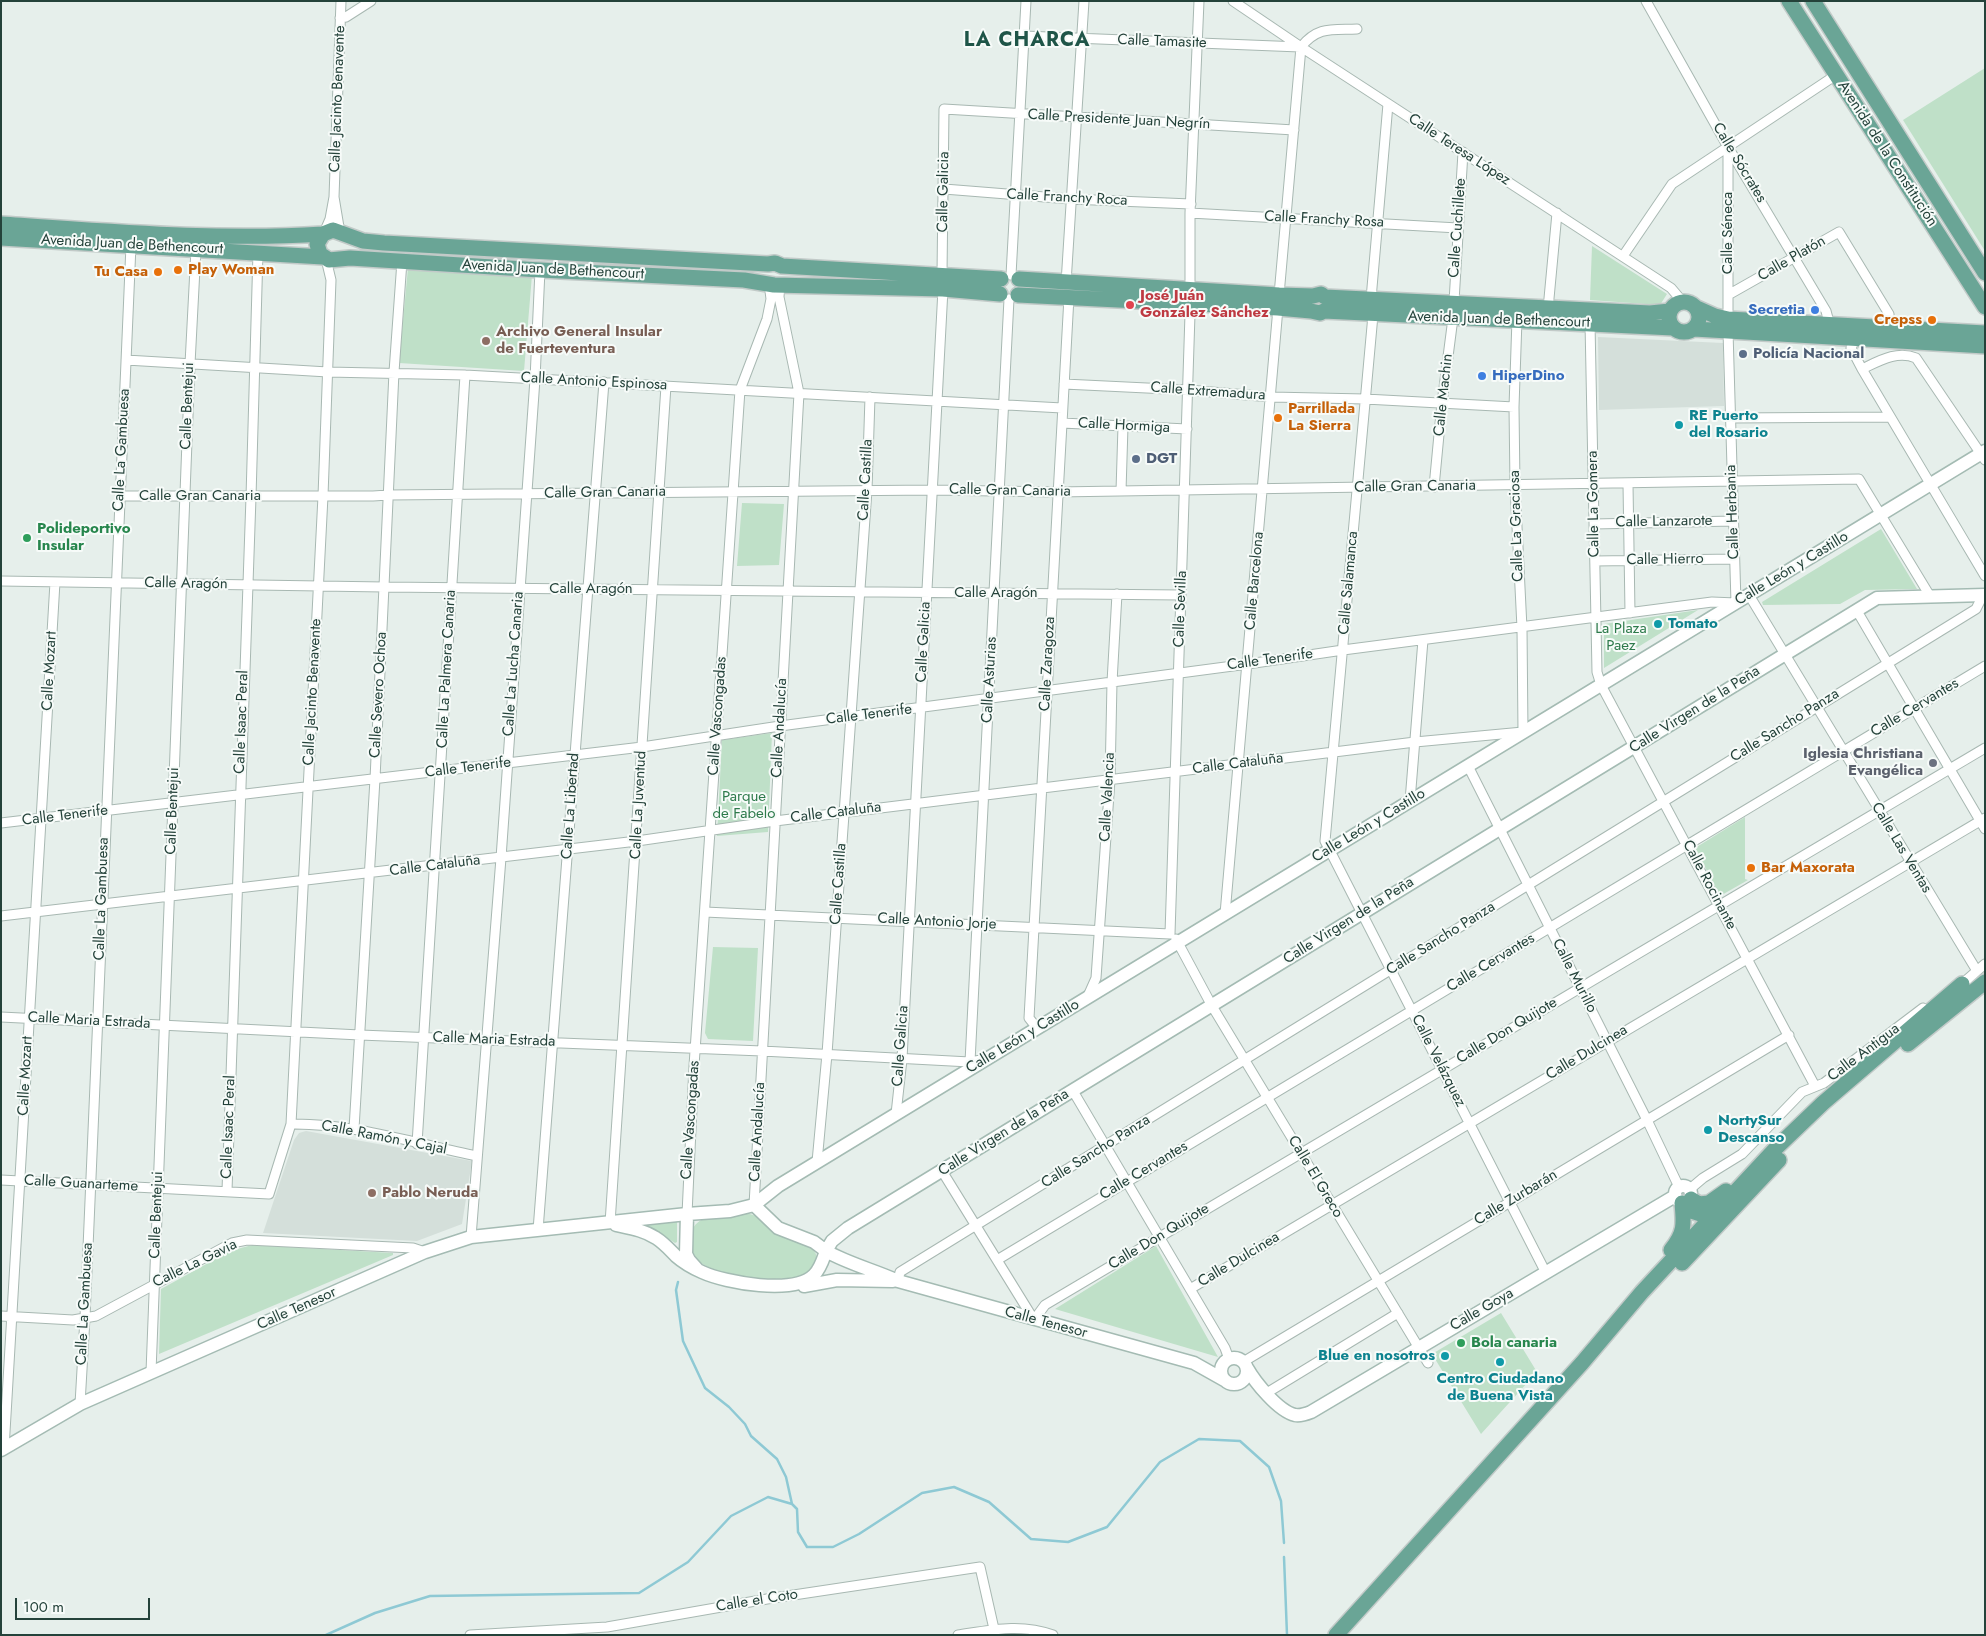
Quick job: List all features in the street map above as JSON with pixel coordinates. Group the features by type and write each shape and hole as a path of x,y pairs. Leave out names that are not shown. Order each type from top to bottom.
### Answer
{"main road":[{"name":"Avenida de la Constitución","path":"1789,1 1985,307"},
{"name":"Avenida de la Constitución","path":"1813,1 1985,273"},
{"name":"Avenida Juan de Bethencourt","path":"1,224 116,232 248,236 323,234"},
{"path":"333,230 341,233 347,241 347,249 344,256 328,259 317,247 318,240 323,234 333,230"},
{"name":"Avenida Juan de Bethencourt","path":"341,233 363,241 384,243 775,265 943,282 1067,290"},
{"name":"Avenida Juan de Bethencourt","path":"1,238 258,252 328,259 350,258 774,283 943,282"},
{"path":"774,283 785,277 785,271 775,265"},
{"path":"1969,284 1983,314 1981,333 1830,326 1728,325 1683,332 1673,328 1669,317 1676,306 1687,302 1728,325 1855,339 1985,346"},
{"path":"1067,290 1183,288 1279,301 1318,304"},
{"path":"1067,290 1195,304 1279,301"},
{"name":"Avenida Juan de Bethencourt","path":"1318,304 1371,299 1516,319 1673,328"},
{"name":"Avenida Juan de Bethencourt","path":"1318,304 1373,315 1453,310 1548,309 1650,313 1676,306"},
{"path":"1694,329 1699,319 1697,308"},
{"path":"1823,1103 1982,976"},
{"path":"1336,1635 1582,1363 1791,1146 1860,1082 1982,976"},
{"path":"1644,1297 1694,1234 1776,1148 1823,1103 1962,984"},
{"path":"1685,1198 1704,1215 1723,1212 1780,1152 1791,1146"},
{"path":"1685,1198 1699,1204 1709,1203 1720,1197 1758,1160 1776,1148"},
{"path":"1644,1297 1651,1275 1679,1240 1684,1225 1685,1198"},
{"path":"1685,1198 1694,1234"}],"street":[{"name":"Calle Jacinto Benavente","path":"334,197 341,1"},
{"path":"340,18 346,18 371,1"},
{"name":"Calle Asturias","path":"970,1062 1026,1"},
{"name":"Calle Zaragoza","path":"1037,1028 1029,1018 1064,384 1070,199 1084,1"},
{"path":"1195,304 1183,288 1191,209 1199,1"},
{"name":"Calle Teresa López","path":"1234,1 1301,47 1671,288 1676,306"},
{"name":"Calle Sócrates","path":"1646,1 1728,147 1826,311 1830,326"},
{"path":"1301,47 1310,36 1321,31 1356,29"},
{"name":"Calle Tamasite","path":"1024,36 1301,47"},
{"name":"Calle Barcelona","path":"1225,914 1301,47"},
{"path":"1623,256 1672,184 1836,75"},
{"path":"1371,299 1388,104"},
{"name":"Calle Presidente Juan Negrín","path":"944,109 1294,130"},
{"name":"Calle Galicia","path":"896,1114 902,1059 943,282 944,109"},
{"name":"Calle Séneca","path":"1728,147 1728,325"},
{"name":"Calle Cuchillete","path":"1453,310 1463,152"},
{"name":"Calle Franchy Roca","path":"944,189 1191,209"},
{"path":"334,197 341,233"},
{"path":"323,234 330,219 334,197"},
{"name":"Calle Franchy Rosa","path":"1191,209 1286,218 1458,228"},
{"path":"1548,309 1557,213"},
{"name":"Calle Platón","path":"1728,295 1838,232 1890,314 1890,328"},
{"name":"Calle La Gambuesa","path":"80,1404 131,245"},
{"name":"Calle Bentejui","path":"151,1372 181,584 196,249"},
{"name":"Calle Isaac Peral","path":"227,1192 258,252"},
{"name":"Calle Jacinto Benavente","path":"291,1124 323,496 330,280 328,259"},
{"name":"Calle Severo Ochoa","path":"354,1129 375,779 394,372 402,261"},
{"name":"Calle La Lucha Canaria","path":"471,1237 527,494 540,270"},
{"name":"Calle Vascongadas","path":"687,1214 696,1049 740,390 767,319 774,283"},
{"name":"Calle Andalucía","path":"754,1205 799,393 779,297 774,283"},
{"path":"1183,288 1195,304"},
{"name":"Calle Sevilla","path":"1174,938 1175,772 1178,673 1190,314 1195,304"},
{"name":"Calle Machin","path":"1434,487 1453,310"},
{"name":"Calle Salamanca","path":"1329,851 1325,841 1373,315"},
{"name":"Calle La Graciosa","path":"1516,319 1515,486 1522,628 1523,732"},
{"name":"Calle La Gomera","path":"1590,323 1597,672 1601,685"},
{"name":"Calle Herbania","path":"1728,325 1736,603"},
{"path":"1855,339 1851,348 1862,369 1985,576"},
{"path":"1862,369 1887,357 1909,355 1916,358 1983,455"},
{"name":"Calle Antonio Espinosa","path":"126,360 328,372 394,372 604,382 1062,408"},
{"name":"Calle La Palmera Canaria","path":"417,1144 465,375"},
{"name":"Calle La Libertad","path":"538,1230 604,382"},
{"name":"Calle Extremadura","path":"1064,384 1188,390 1271,397 1514,407"},
{"name":"Calle La Juventud","path":"610,1223 638,841 642,747 666,386"},
{"name":"Calle Castilla","path":"817,1162 827,1054 867,490 870,397"},
{"path":"1731,418 1890,417"},
{"name":"Calle Hormiga","path":"1062,423 1187,429"},
{"path":"1121,491 1123,426"},
{"name":"Calle León y Castillo","path":"754,1205 778,1186 1088,997 1174,938 1225,914 1930,485 1983,455"},
{"name":"Calle Gran Canaria","path":"120,496 251,497 867,490 1058,492 1859,480 1880,516"},
{"path":"1628,484 1630,613"},
{"path":"1880,516 1930,596 1984,595"},
{"name":"Calle Lanzarote","path":"1594,524 1733,521"},
{"name":"Calle Hierro","path":"1595,561 1734,559"},
{"name":"Calle Aragón","path":"1,581 384,588 1181,595"},
{"name":"Calle Mozart","path":"3,1450 55,582"},
{"name":"Calle Valencia","path":"1088,997 1096,978 1110,780 1116,594"},
{"name":"Calle Las Ventas","path":"1749,595 1910,862 1982,976"},
{"name":"Calle Sancho Panza","path":"898,1281 900,1272 1976,609 1984,595"},
{"name":"Calle Virgen de la Peña","path":"765,1286 801,1282 810,1278 818,1270 832,1242 842,1233 1877,598 1930,596"},
{"name":"Calle Tenerife","path":"1,823 642,747 780,726 1343,650 1712,602 1736,603"},
{"path":"1856,611 1983,822"},
{"path":"1410,802 1423,640"},
{"name":"Calle Cervantes","path":"997,1260 1985,666"},
{"name":"Calle Rocinante","path":"1601,685 1815,1086"},
{"name":"Calle Cataluña","path":"1,916 568,850 710,832 844,812 1415,742 1523,732"},
{"name":"Calle Don Quijote","path":"1034,1320 1045,1305 1985,748"},
{"name":"Calle Murillo","path":"1468,766 1685,1198"},
{"name":"Calle Dulcinea","path":"1190,1288 1910,862 1983,822"},
{"name":"Calle Velázquez","path":"1329,851 1546,1272"},
{"name":"Calle Antonio Jorje","path":"705,912 1034,927 1174,938"},
{"name":"Calle El Greco","path":"1174,938 1244,1060 1428,1363"},
{"path":"1962,984 1982,976 1985,964"},
{"name":"Calle Antigua","path":"1685,1198 1703,1178 1742,1154 1802,1092 1824,1083 1945,991"},
{"name":"Calle Maria Estrada","path":"1,1017 970,1062 986,1059"},
{"name":"Calle Zurbarán","path":"1245,1365 1378,1280 1789,1035"},
{"path":"1073,1091 1226,1348 1228,1360 1222,1370 1230,1382 1242,1381 1245,1365 1237,1358 1228,1360"},
{"name":"Calle Guanarteme","path":"1,1180 269,1194 291,1124"},
{"name":"Calle Ramón y Cajal","path":"291,1124 317,1124 354,1129 477,1156"},
{"path":"942,1171 1034,1320"},
{"path":"755,1182 764,1188 778,1186"},
{"name":"Calle Goya","path":"1245,1365 1264,1393 1291,1414 1304,1414 1546,1272 1685,1198"},
{"name":"Calle Tenesor","path":"3,1450 80,1404 425,1252 471,1237 610,1223 648,1217 730,1211 754,1205 778,1228 814,1242 849,1264 872,1269 898,1281 1194,1363 1230,1382"},
{"path":"687,1214 686,1254 697,1269"},
{"name":"Calle Tenesor","path":"610,1223 650,1234 684,1262 709,1275 732,1282 792,1288 837,1280 898,1281"},
{"path":"842,1233 837,1241 839,1250 844,1256 872,1269"},
{"name":"Calle La Gavia","path":"1,1316 73,1320 96,1316 232,1242 247,1240 413,1248 425,1252"},
{"path":"1264,1393 1398,1314"},
{"name":"Calle Tenesor","path":"1194,1363 1228,1360"},
{"name":"Calle Goya","path":"1230,1382 1264,1393"},
{"name":"Calle el Coto","path":"470,1635 607,1627 767,1599 980,1567 994,1629"},
{"path":"958,1635 994,1629 1014,1631 1027,1627 1053,1635"}],"shaded area":[{"path":"1598,337 1723,343 1724,406 1599,410"},
{"name":"Pablo Neruda","path":"306,1131 472,1161 462,1224 417,1241 263,1233 294,1140 299,1133"}],"green space":[{"path":"1985,68 1985,251 1903,120"},
{"path":"1592,246 1667,294 1660,305 1590,300"},
{"path":"408,268 532,275 524,371 399,363"},
{"path":"742,503 784,504 779,565 737,566"},
{"path":"1881,529 1917,589 1865,590 1840,604 1763,605 1762,602"},
{"name":"La Plaza Paez","path":"1698,610 1604,668 1604,624"},
{"name":"Parque de Fabelo","path":"772,733 768,832 717,836 722,740"},
{"path":"1745,817 1745,879 1748,880 1720,896 1695,848"},
{"path":"713,947 758,948 753,1041 708,1039 705,1033"},
{"path":"747,1213 756,1216 772,1231 811,1247 816,1254 817,1262 810,1272 797,1277 783,1279 752,1278 709,1268 697,1259 693,1251 692,1231 697,1223 703,1219"},
{"path":"677,1220 677,1242 675,1243 647,1225"},
{"path":"252,1245 393,1253 393,1255 159,1354 161,1289 230,1251"},
{"path":"1156,1246 1218,1357 1055,1309"},
{"path":"1501,1313 1537,1372 1481,1434 1432,1354"}],"waterway":[{"path":"678,1282 676,1290 683,1341 705,1388 729,1407 745,1424 751,1436 777,1459 786,1477 792,1504"},
{"path":"326,1635 375,1613 430,1596 639,1593 688,1562 731,1516 768,1497 792,1504 797,1509 798,1532 807,1547 833,1547 859,1534 922,1493 954,1487 989,1502 1031,1539 1068,1542 1107,1527 1160,1462 1199,1439 1240,1441 1269,1467 1281,1501 1284,1543"},
{"path":"1284,1557 1287,1635"}],"place":[{"name":"Play Woman","path":"178,270"},
{"name":"Tu Casa","path":"158,272"},
{"name":"José Juán González Sánchez","path":"1130,305"},
{"name":"Secretia","path":"1815,310"},
{"name":"Crepss","path":"1932,320"},
{"name":"Archivo General Insular de Fuerteventura","path":"486,341"},
{"name":"Policía Nacional","path":"1743,354"},
{"name":"HiperDino","path":"1482,376"},
{"name":"Parrillada La Sierra","path":"1278,418"},
{"name":"RE Puerto del Rosario","path":"1679,425"},
{"name":"DGT","path":"1136,459"},
{"name":"Polideportivo Insular","path":"27,538"},
{"name":"Tomato","path":"1658,624"},
{"name":"Iglesia Christiana Evangélica","path":"1933,763"},
{"name":"Bar Maxorata","path":"1751,868"},
{"name":"NortySur Descanso","path":"1708,1130"},
{"name":"Pablo Neruda","path":"372,1193"},
{"name":"Bola canaria","path":"1461,1343"},
{"name":"Blue en nosotros","path":"1445,1356"},
{"name":"Centro Ciudadano de Buena Vista","path":"1500,1362"}],"district":[{"name":"LA CHARCA","path":"1027,41"}]}
